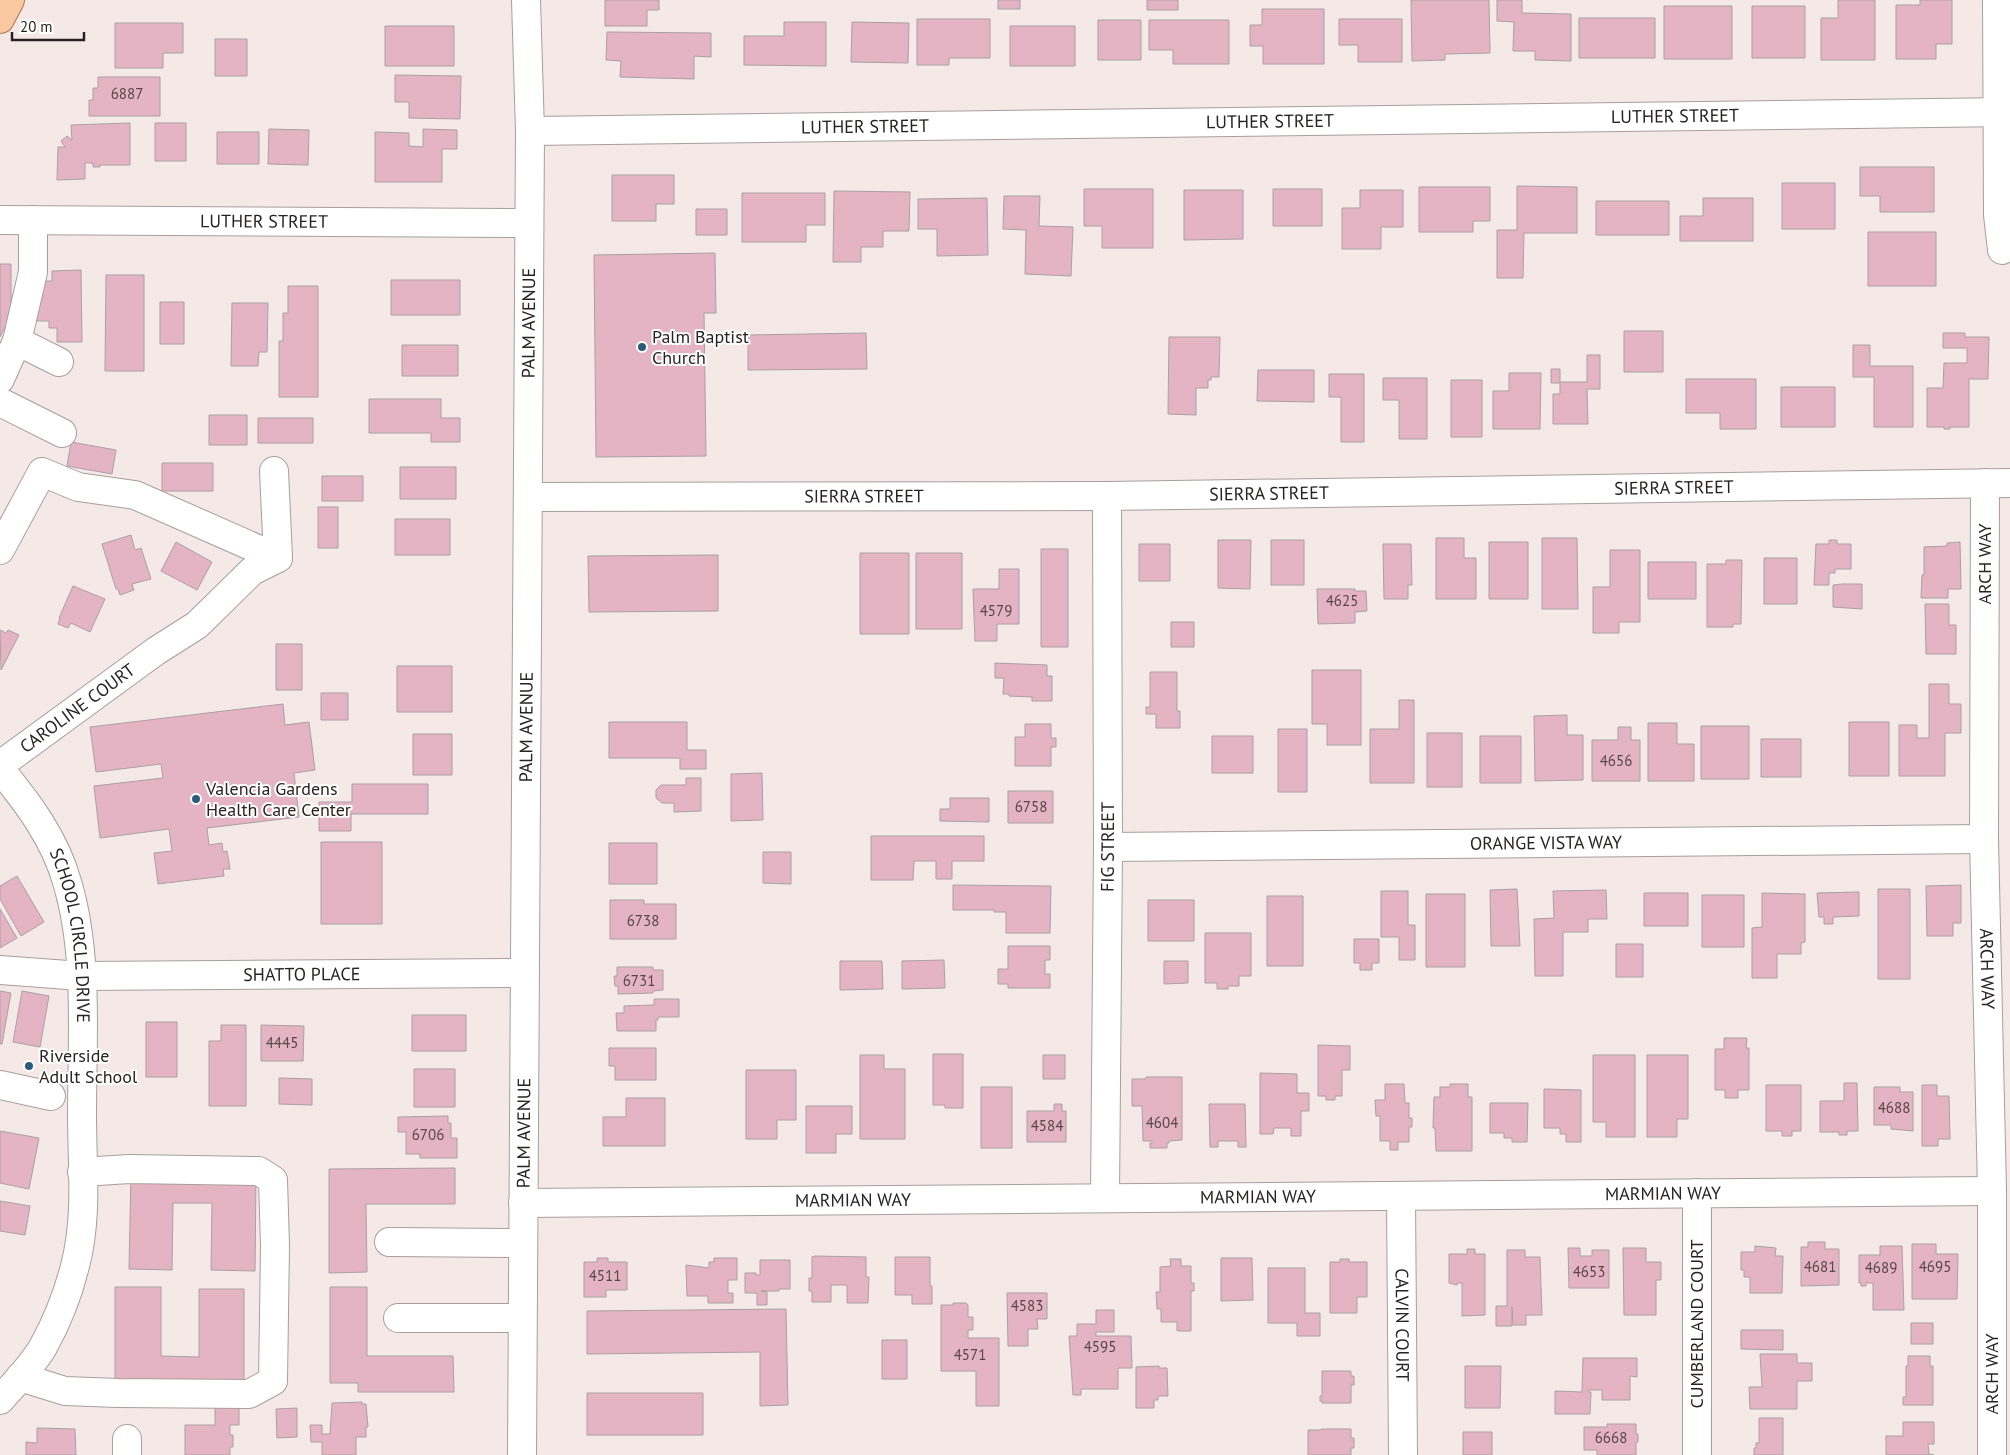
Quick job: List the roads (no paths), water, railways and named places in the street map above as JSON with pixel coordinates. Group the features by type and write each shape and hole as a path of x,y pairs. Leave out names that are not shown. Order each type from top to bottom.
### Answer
{"main road":[{"path":"0,19 10,0"}],"street":[{"name":"PALM AVENUE","path":"522,1455 530,131 526,0"},
{"path":"1996,0 2004,112 1998,215 2002,250"},
{"name":"LUTHER STREET","path":"530,131 2004,112"},
{"name":"LUTHER STREET","path":"0,220 529,223"},
{"path":"0,379 17,341 33,272 33,220"},
{"path":"17,341 59,362"},
{"path":"0,402 62,434"},
{"path":"0,550 8,516 42,472 78,486 135,495 278,558 274,471"},
{"name":"SIERRA STREET","path":"528,497 1107,496 1998,483"},
{"name":"ARCH WAY","path":"1992,1455 1992,1191 1984,838 1998,483"},
{"name":"FIG STREET","path":"1105,1198 1108,846 1107,496"},
{"name":"CAROLINE COURT","path":"0,765 156,651 196,625 252,571 278,558"},
{"name":"SCHOOL CIRCLE DRIVE","path":"0,769 39,819 54,848 67,880 77,919 81,976 83,1217 73,1273 62,1306 43,1348 0,1400"},
{"name":"ORANGE VISTA WAY","path":"1108,846 1984,838"},
{"name":"SHATTO PLACE","path":"0,970 81,976 524,973"},
{"path":"0,1085 51,1096"},
{"path":"20,1377 65,1391 118,1393 249,1394 273,1381 275,1246 273,1180 259,1171 128,1169 82,1172"},
{"name":"MARMIAN WAY","path":"523,1203 1992,1191"},
{"name":"CUMBERLAND COURT","path":"1696,1455 1697,1193"},
{"name":"CALVIN COURT","path":"1401,1196 1403,1455"},
{"path":"389,1242 523,1243"},
{"path":"398,1318 522,1318"}],"place":[{"name":"Palm Baptist Church","path":"642,347"},
{"name":"Valencia Gardens Health Care Center","path":"196,799"},
{"name":"Riverside Adult School","path":"29,1066"}]}
